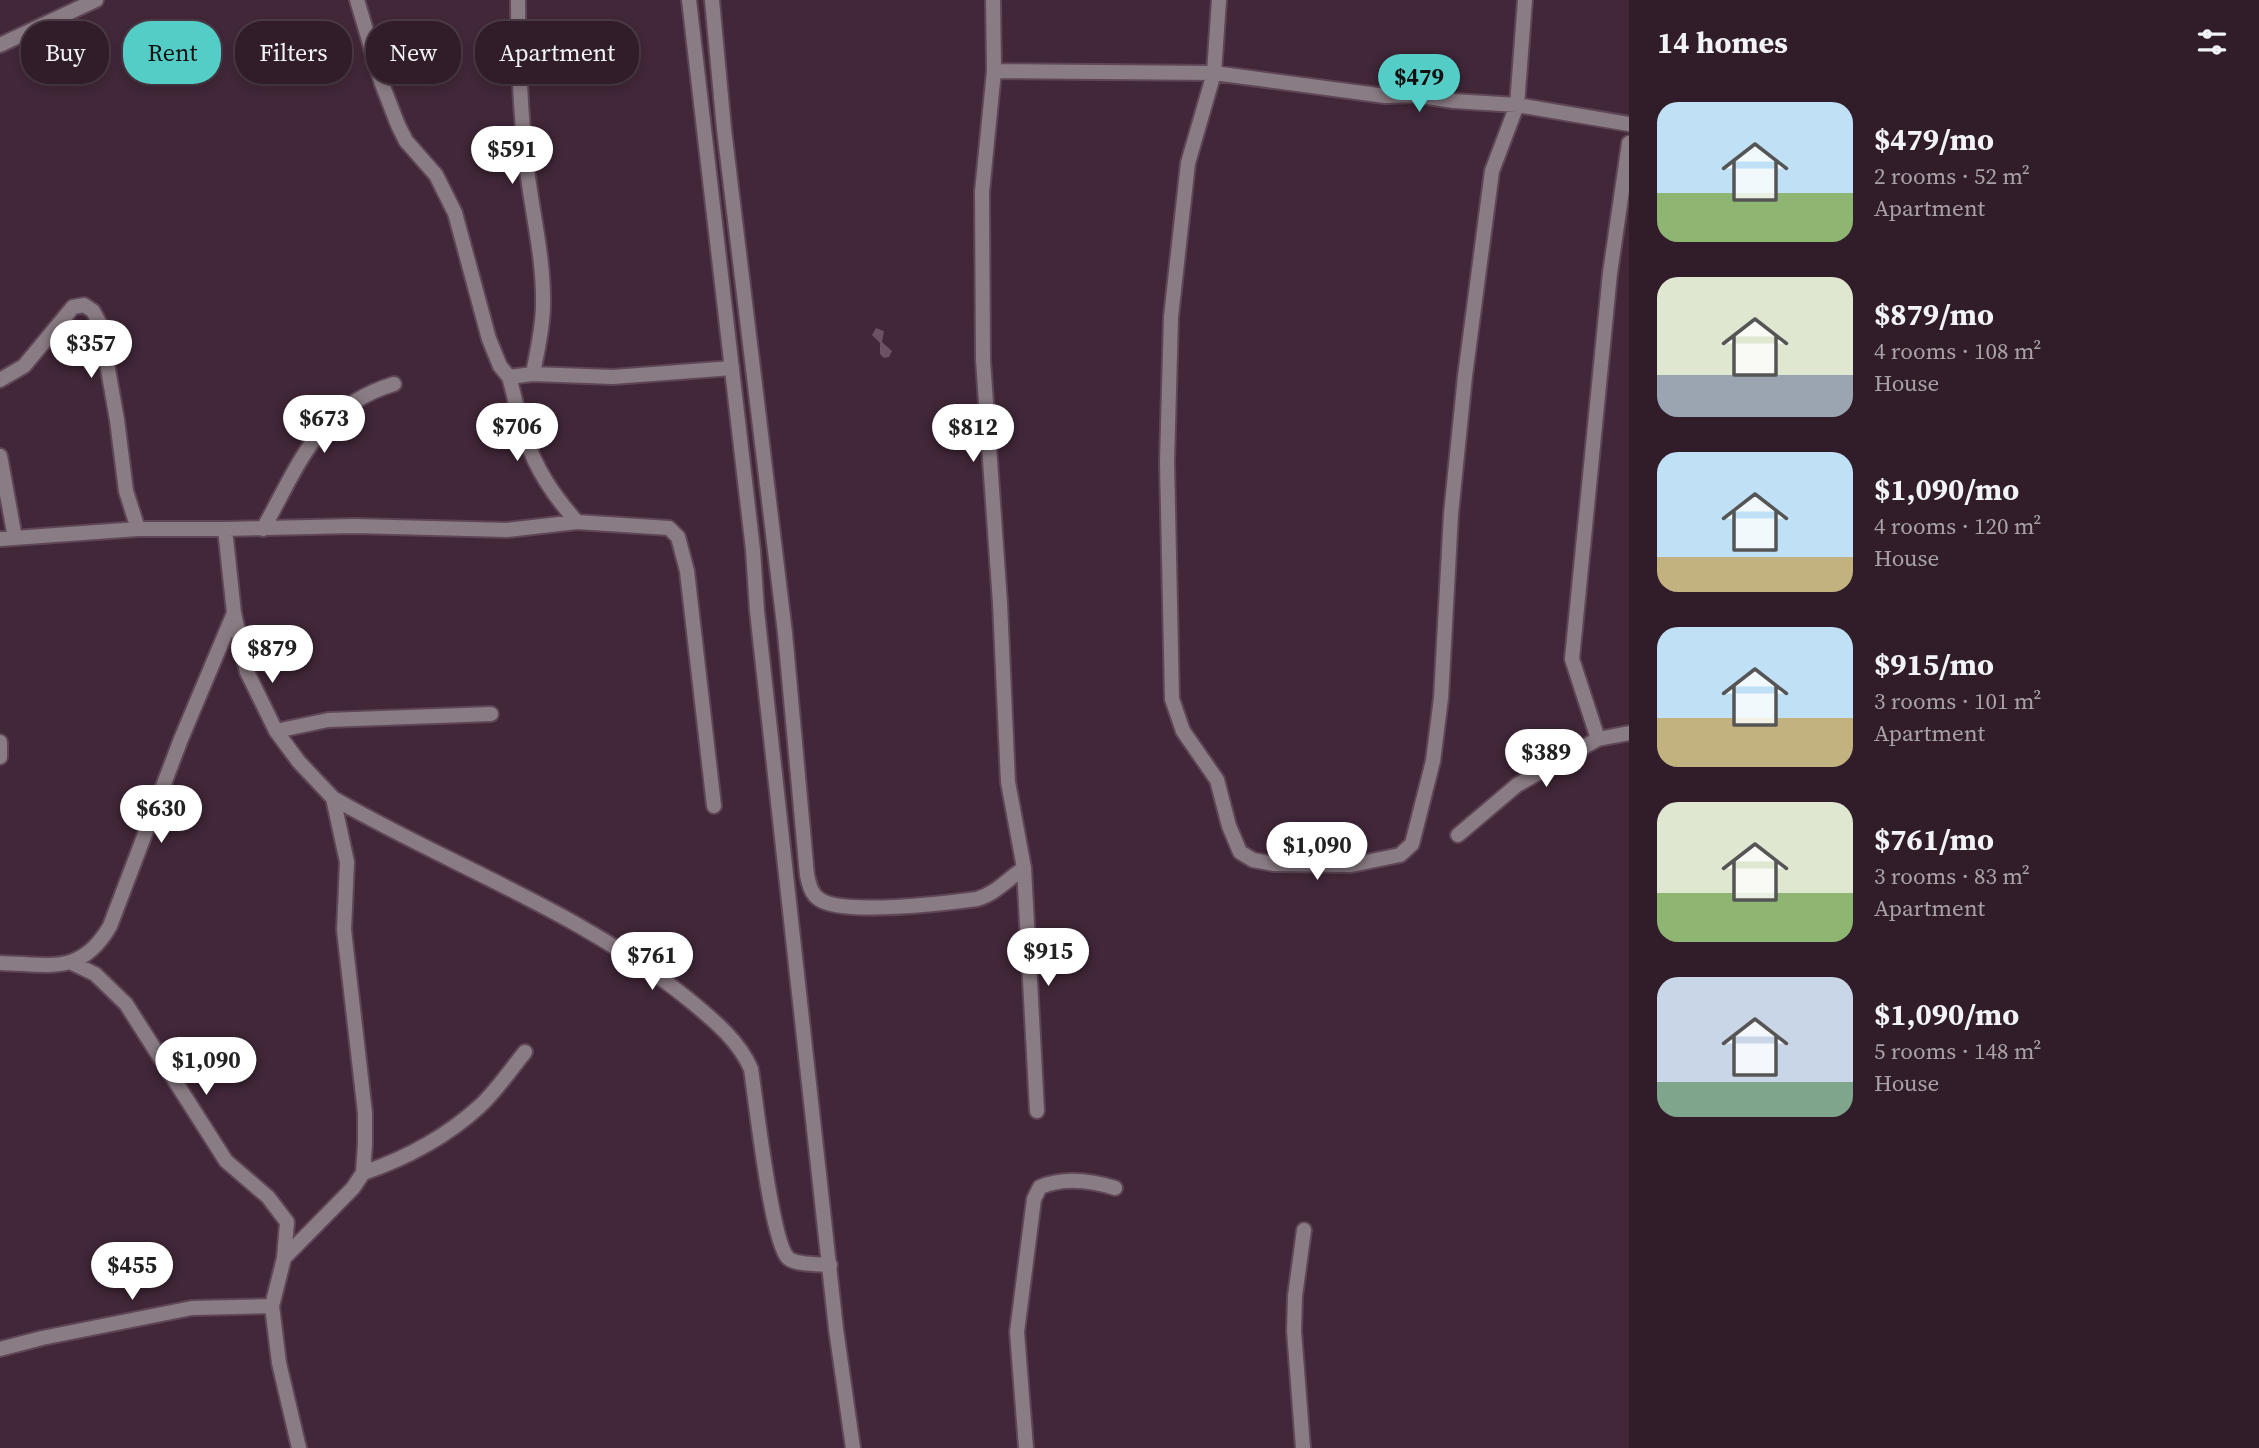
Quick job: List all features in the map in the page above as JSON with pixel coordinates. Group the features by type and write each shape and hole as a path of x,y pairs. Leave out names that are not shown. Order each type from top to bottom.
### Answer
{"street":[{"path":"0,45 96,0"},
{"path":"357,0 398,125 406,141 436,175 455,213 493,351 509,377 524,435 537,466 553,495 577,522"},
{"path":"519,0 518,54 526,162 540,253 543,302 542,325 533,374"},
{"path":"689,0 830,1265 853,1448"},
{"path":"712,0 724,129 785,633 804,856 810,888 818,899 833,905 948,903 991,895 999,885 1024,868"},
{"path":"992,0 994,71 982,192 983,360 1000,603 1007,782 1024,868 1037,1111"},
{"path":"1219,0 1214,73 1188,163 1171,317 1167,462 1172,699 1183,731 1217,780 1228,826 1240,852 1253,860 1274,864 1350,865 1401,855 1412,844 1433,761 1441,698 1459,429 1492,171 1517,105 1525,0"},
{"path":"994,71 1214,73 1385,96 1414,95 1454,101 1517,105 1629,124"},
{"path":"1598,739 1572,659 1607,325 1610,273 1629,143"},
{"path":"0,380 24,366 73,307 84,305 93,311 100,324 126,491 138,529"},
{"path":"509,377 533,374 613,377 732,368"},
{"path":"263,529 311,443 329,419 373,390 394,384"},
{"path":"0,456 15,538"},
{"path":"744,478 766,478"},
{"path":"0,540 138,529 225,530 355,526 507,530 577,522 669,528 678,537 687,571 714,806"},
{"path":"225,530 234,613 247,672 276,731 299,762 332,798 593,932 661,978 716,1023 744,1054 751,1069 773,1219 786,1255 792,1261 830,1265"},
{"path":"72,963 99,945 110,926 181,739 234,613"},
{"path":"276,731 328,720 491,714"},
{"path":"1458,835 1517,785 1598,739 1629,733"},
{"path":"0,743 0,757"},
{"path":"332,798 347,862 344,930 365,1112 363,1173"},
{"path":"0,963 72,963 95,974 126,1004 226,1161 268,1197 287,1222 284,1258 272,1306 279,1363 299,1448"},
{"path":"284,1258 344,1198 363,1173 404,1159 444,1134 480,1105 525,1052"},
{"path":"1026,1448 1017,1332 1034,1199 1040,1187 1055,1181 1088,1182 1115,1188"},
{"path":"1303,1448 1294,1331 1295,1296 1304,1230"},
{"path":"0,1349 192,1308 272,1306"}],"building":[{"path":"876,328 884,331 882,342 892,351 889,357 884,358 880,354 880,343 872,335"}]}
